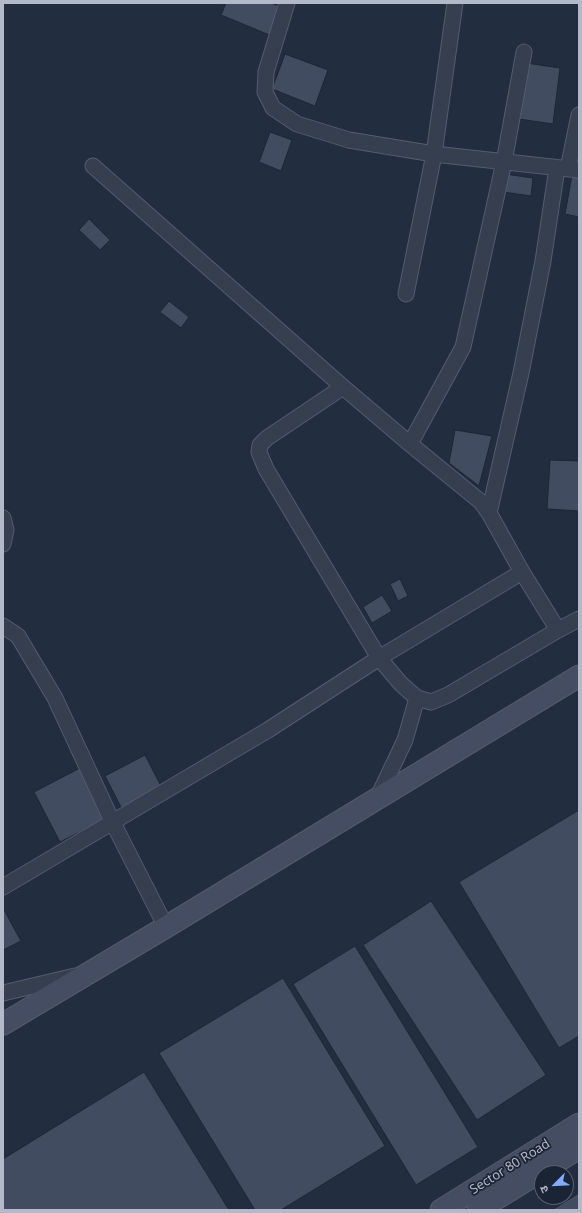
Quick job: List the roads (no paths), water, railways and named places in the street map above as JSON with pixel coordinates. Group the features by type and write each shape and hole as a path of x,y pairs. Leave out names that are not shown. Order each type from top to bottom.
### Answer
{"street":[{"path":"288,3 266,72 265,92 273,108 297,124 350,140 434,154 568,169"},
{"path":"406,294 434,154 455,3"},
{"path":"410,444 463,347 504,162 524,52"},
{"path":"489,513 521,373 543,262 568,169 579,114"},
{"path":"93,166 343,387 481,502 558,630"},
{"path":"343,387 267,438 260,445 259,452 266,469 379,658 401,684 417,698 431,702 448,695 579,619"},
{"path":"3,518 6,530 3,544"},
{"path":"3,887 112,821 268,730 379,658 522,572"},
{"path":"3,626 18,636 55,698 112,821 166,927"},
{"path":"3,1024 166,927 579,676"},
{"path":"377,799 405,740 417,698"},
{"path":"3,993 88,974"},
{"name":"Sector 80 Road","path":"441,1210 579,1124"},
{"name":"Sector 80 Road","path":"478,1210 579,1148"}]}
